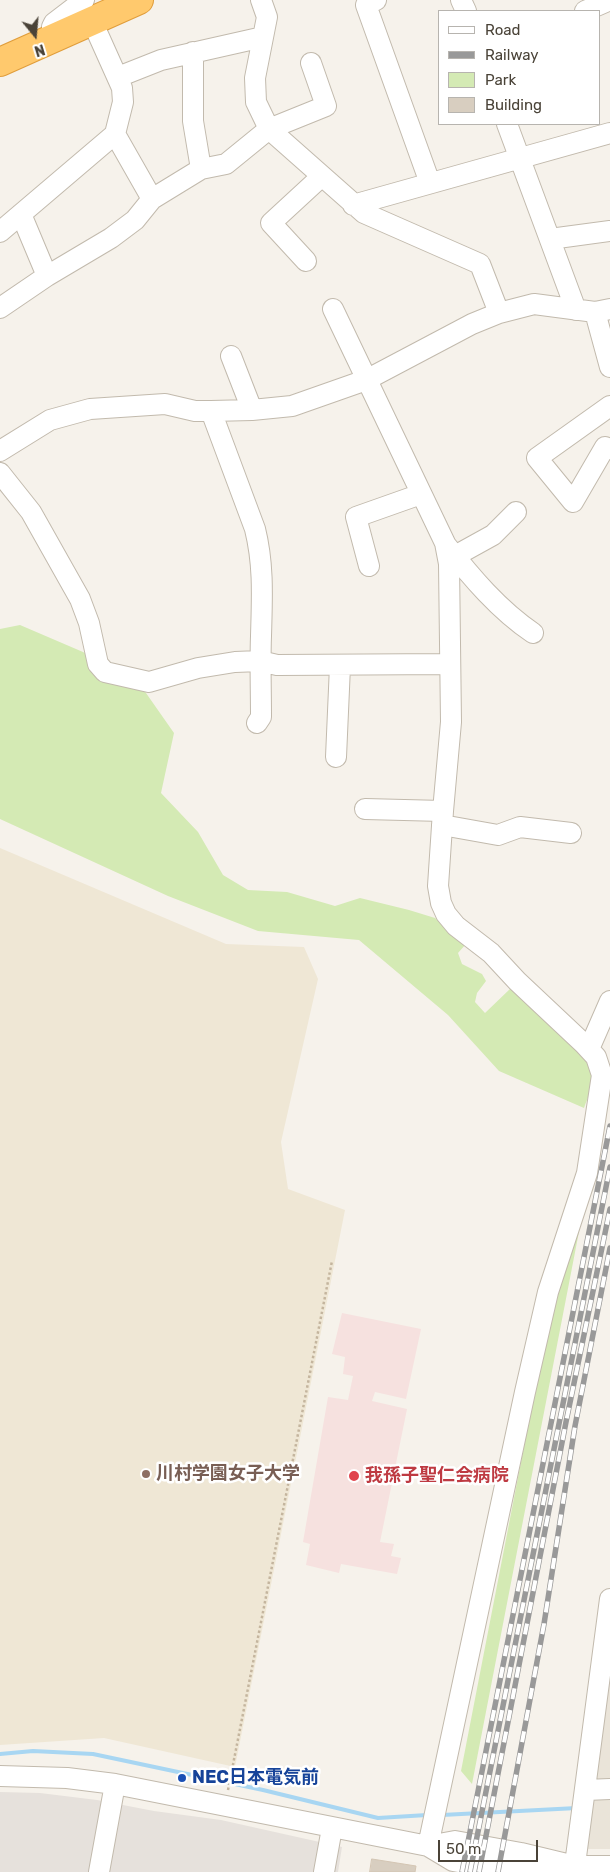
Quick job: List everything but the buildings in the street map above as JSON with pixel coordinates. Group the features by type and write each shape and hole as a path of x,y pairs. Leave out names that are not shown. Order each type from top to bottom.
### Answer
{"highway":[{"path":"0,62 55,38 88,11 139,0"}],"street":[{"path":"261,0 267,16 256,78 256,102 270,129 364,213 480,264 499,313"},
{"path":"376,0 366,5 430,183"},
{"path":"587,10 610,0"},
{"path":"0,232 115,134 123,102 122,88 88,11"},
{"path":"118,77 161,60 263,37"},
{"path":"192,52 193,121 201,169"},
{"path":"0,308 47,276 111,238 135,220 152,199 201,169 226,164 270,129 326,106 311,64"},
{"path":"507,125 550,239 594,310 610,367"},
{"path":"353,205 610,133"},
{"path":"115,134 152,199"},
{"path":"306,261 271,223 322,176"},
{"path":"21,214 47,276"},
{"path":"550,239 610,231"},
{"path":"0,451 50,420 90,409 165,404 195,411 252,410 292,406 366,380 472,324 499,313 534,304 594,310"},
{"path":"333,309 421,494 450,550 464,568 514,620 533,634"},
{"path":"230,356 252,410"},
{"path":"610,406 537,458 573,502 605,447 610,449"},
{"path":"211,411 255,528 260,547 262,568 261,717 257,723"},
{"path":"0,473 31,512 80,599 98,664 105,672 149,682 198,668 235,662 260,661 277,665 340,666 450,664"},
{"path":"369,566 356,517 421,494"},
{"path":"450,550 493,535 516,512"},
{"path":"428,1846 524,1392 548,1292 587,1173 602,1075 596,1057 589,1049 517,981 491,953 456,926 440,903 438,886 442,818 451,722 450,550"},
{"path":"336,757 340,666"},
{"path":"366,809 442,818 498,836 520,827 571,833"},
{"path":"589,1049 610,1002"},
{"path":"575,1869 586,1790 602,1722 610,1599"},
{"path":"0,1776 67,1778 115,1784 428,1846 453,1861 520,1872 610,1866"},
{"path":"99,1872 115,1784"},
{"path":"586,1790 610,1789"},
{"path":"324,1872 332,1828"},
{"path":"428,1846 455,1841 521,1853 575,1869"}],"path":[{"path":"227,1793 332,1261"}],"shaded area":[{"name":"川村学園女子大学","path":"0,848 226,944 304,947 318,979 281,1142 288,1189 345,1210 235,1767 104,1738 0,1745"},
{"name":"我孫子聖仁会病院","path":"342,1313 421,1329 406,1399 375,1392 372,1401 407,1409 380,1542 394,1544 391,1556 401,1558 397,1574 341,1564 339,1573 306,1565 310,1544 303,1542 328,1397 348,1400 353,1376 343,1374 345,1357 332,1354"},
{"path":"610,1669 610,1849 587,1849"},
{"path":"0,1792 40,1793 97,1800 154,1811 221,1820 342,1847 338,1872 0,1872"}],"green space":[{"path":"20,625 83,652 139,683 174,733 161,793 198,832 223,875 248,890 287,892 335,906 360,898 435,918 466,944 458,953 462,964 482,974 486,981 477,993 475,1002 485,1013 511,988 571,1041 581,1053 593,1075 592,1087 584,1108 499,1071 448,1015 359,940 258,931 168,896 0,819 0,629"},
{"path":"583,1211 472,1784 461,1771 547,1328"}],"waterway":[{"path":"0,1754 33,1751 93,1754 263,1790 378,1818 427,1815"},
{"path":"442,1815 577,1808"}],"railway":[{"path":"462,1872 610,1126"},
{"path":"470,1872 610,1167"},
{"path":"479,1872 566,1422 610,1209"},
{"path":"498,1872 544,1624 575,1426 610,1248"}],"place":[{"name":"川村学園女子大学","path":"146,1474"},
{"name":"我孫子聖仁会病院","path":"354,1476"},
{"name":"NEC日本電気前","path":"182,1778"}]}
